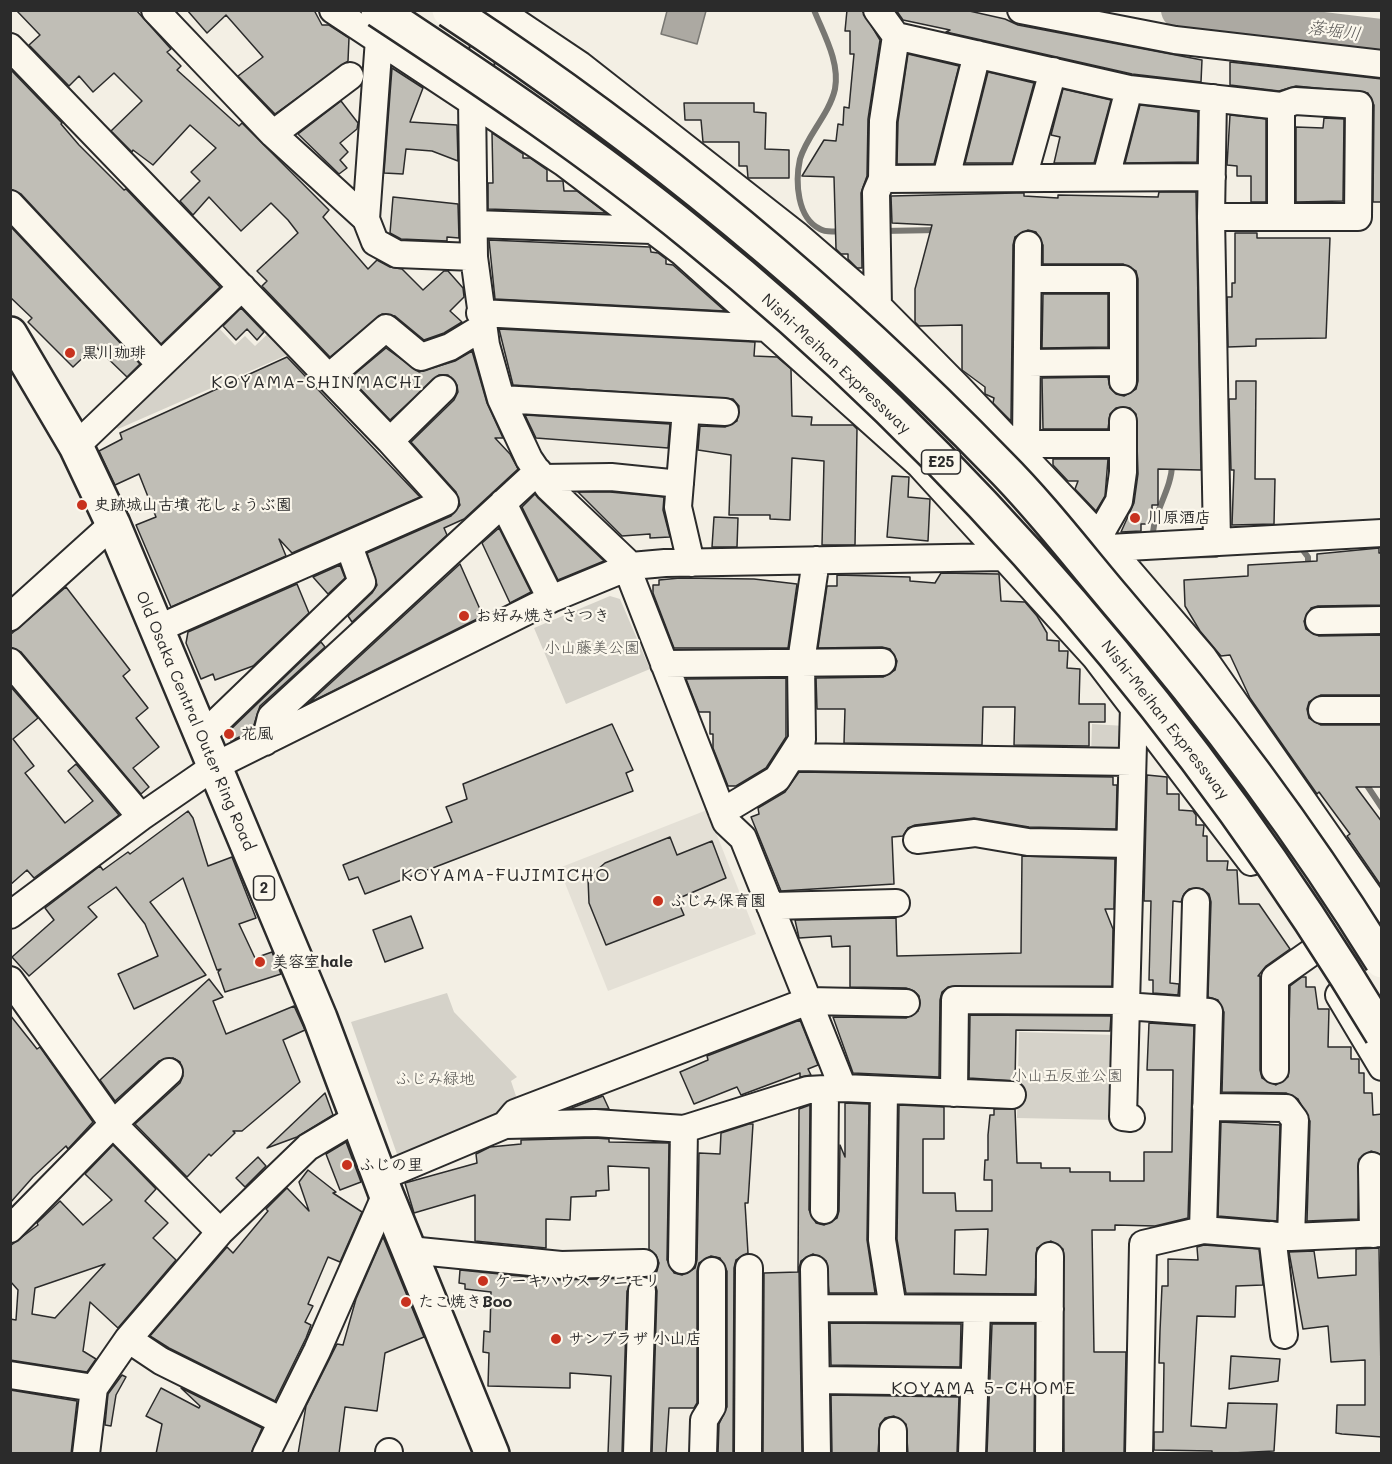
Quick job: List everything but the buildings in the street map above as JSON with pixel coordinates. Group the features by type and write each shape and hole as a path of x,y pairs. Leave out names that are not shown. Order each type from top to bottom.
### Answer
{"main road":[{"name":"E25","path":"449,10 607,122 716,207 894,362 1002,467 1172,666 1252,768 1338,890 1382,961"},
{"name":"Nishi-Meihan Expressway","path":"379,25 474,73 692,234 817,343 976,497 1116,656 1200,762 1287,882 1382,1034"},
{"name":"Old Osaka Central Outer Ring Road","path":"10,334 76,446 113,524 320,1018 382,1186 492,1454"}],"street":[{"path":"155,10 273,134 366,219"},
{"path":"333,10 379,25 472,100 564,163 683,253 919,464 1095,657 1134,706 1256,867 1312,952 1382,1067"},
{"path":"493,10 472,100 474,257 481,320 501,399 548,487 629,567 726,822 742,838 808,1001 834,1089 824,1210"},
{"path":"498,10 580,65 798,236 878,307 1022,447 1203,657 1382,914"},
{"path":"877,10 896,36 1129,89 1281,106 1295,101 1359,105 1358,217 1211,217"},
{"path":"1021,10 1175,40 1382,64"},
{"path":"379,25 366,219 375,242 397,254 474,257"},
{"path":"878,307 876,193 882,179 883,122 896,36"},
{"path":"10,46 390,441 445,502 157,629"},
{"path":"946,178 977,54"},
{"path":"1023,178 1053,71"},
{"path":"273,134 350,76"},
{"path":"1106,177 1129,89"},
{"path":"1213,98 1211,217 1217,542"},
{"path":"1281,106 1281,217"},
{"path":"882,179 1212,177"},
{"path":"10,204 160,363"},
{"path":"474,224 652,230"},
{"path":"1022,447 1028,363 1028,245"},
{"path":"1028,279 1124,279 1123,372 1028,363"},
{"path":"76,446 160,363 242,288"},
{"path":"329,378 386,328 421,357 450,348 481,320 768,328"},
{"path":"390,441 443,389"},
{"path":"501,399 725,412"},
{"path":"686,410 678,507 691,563"},
{"path":"1022,447 1123,433 1119,501 1104,542"},
{"path":"265,742 271,717 503,503 540,475 611,477 680,483"},
{"path":"503,503 551,599"},
{"path":"10,616 113,524"},
{"path":"10,915 141,817 215,766 551,599 629,567 691,563 1005,557 1104,542 1153,545 1382,533"},
{"path":"202,736 362,582 349,546"},
{"path":"722,812 777,779 802,740 801,663 816,560"},
{"path":"1319,621 1382,620"},
{"path":"10,662 141,817"},
{"path":"664,664 882,662"},
{"path":"1131,1118 1123,1117 1134,706"},
{"path":"1322,710 1382,710"},
{"path":"792,757 1132,762"},
{"path":"917,840 975,833 1028,843 1130,844"},
{"path":"1193,1011 1196,902"},
{"path":"770,906 896,903"},
{"path":"1275,1070 1275,978 1312,952"},
{"path":"10,981 113,1124 220,1232"},
{"path":"954,1093 955,1000 1126,1003 1209,1012 1203,1230"},
{"path":"266,1454 317,1352 382,1186 505,1125 515,1113 808,1001 906,1003"},
{"path":"10,1229 113,1124 169,1072"},
{"path":"505,1125 595,1123 684,1128 808,1090 884,1090 1012,1095"},
{"path":"884,1090 882,1240 893,1308"},
{"path":"1206,1107 1286,1108 1295,1120 1281,1236 1284,1335"},
{"path":"86,1454 94,1388 128,1338 220,1232 308,1147 357,1118"},
{"path":"682,1260 684,1128"},
{"path":"1139,1454 1143,1244 1203,1230 1281,1236 1377,1234 1372,1166"},
{"path":"409,1250 561,1265 644,1263"},
{"path":"1048,1454 1050,1256"},
{"path":"748,1454 749,1268"},
{"path":"814,1269 817,1454"},
{"path":"703,1454 704,1420 711,1407 711,1271"},
{"path":"637,1454 642,1292"},
{"path":"815,1308 1050,1309"},
{"path":"972,1454 977,1308"},
{"path":"128,1338 161,1361 282,1421"},
{"path":"10,1375 94,1388"},
{"path":"816,1380 975,1383"}],"shaded area":[{"path":"667,11 706,11 697,44 661,34"},
{"name":"ふじみ保育園","path":"707,810 756,934 608,991 559,868"}],"green space":[{"path":"216,325 235,345 245,336 255,346 274,328 296,351 118,429 112,422"},
{"name":"小山藤美公園","path":"610,596 620,599 650,669 566,704 534,628"},
{"path":"1092,724 1125,726 1124,750 1091,756"},
{"name":"ふじみ緑地","path":"447,993 454,1012 517,1077 511,1081 519,1105 503,1118 398,1157 351,1022"},
{"name":"小山五反並公園","path":"1019,1032 1116,1035 1114,1120 1017,1118"}],"waterway":[{"path":"814,10 830,49 836,79 832,98 803,150 798,168 798,188 802,208 812,224 825,231 842,231"},
{"name":"落堀川","path":"1180,10 1258,23 1382,38"},
{"path":"883,231 938,230"},
{"path":"1153,540 1155,521 1169,484 1172,464"},
{"path":"1295,550 1302,549 1308,557 1308,569"},
{"path":"1157,556 1216,555"},
{"path":"1364,781 1382,808"}],"place":[{"name":"黒川珈琲","path":"70,353"},
{"name":"史跡城山古墳 花しょうぶ園","path":"82,505"},
{"name":"川原酒店","path":"1135,518"},
{"name":"お好み焼き さつき","path":"464,616"},
{"name":"花風","path":"229,734"},
{"name":"ふじみ保育園","path":"658,901"},
{"name":"美容室hale","path":"260,962"},
{"name":"ふじの里","path":"347,1165"},
{"name":"ケーキハウス タニモリ","path":"483,1281"},
{"name":"たこ焼きBoo","path":"406,1302"},
{"name":"サンプラザ 小山店","path":"556,1339"}],"district":[{"name":"KOYAMA-SHINMACHI","path":"317,382"},
{"name":"KOYAMA-FUJIMICHO","path":"506,875"},
{"name":"KOYAMA 5-CHOME","path":"984,1388"}]}
